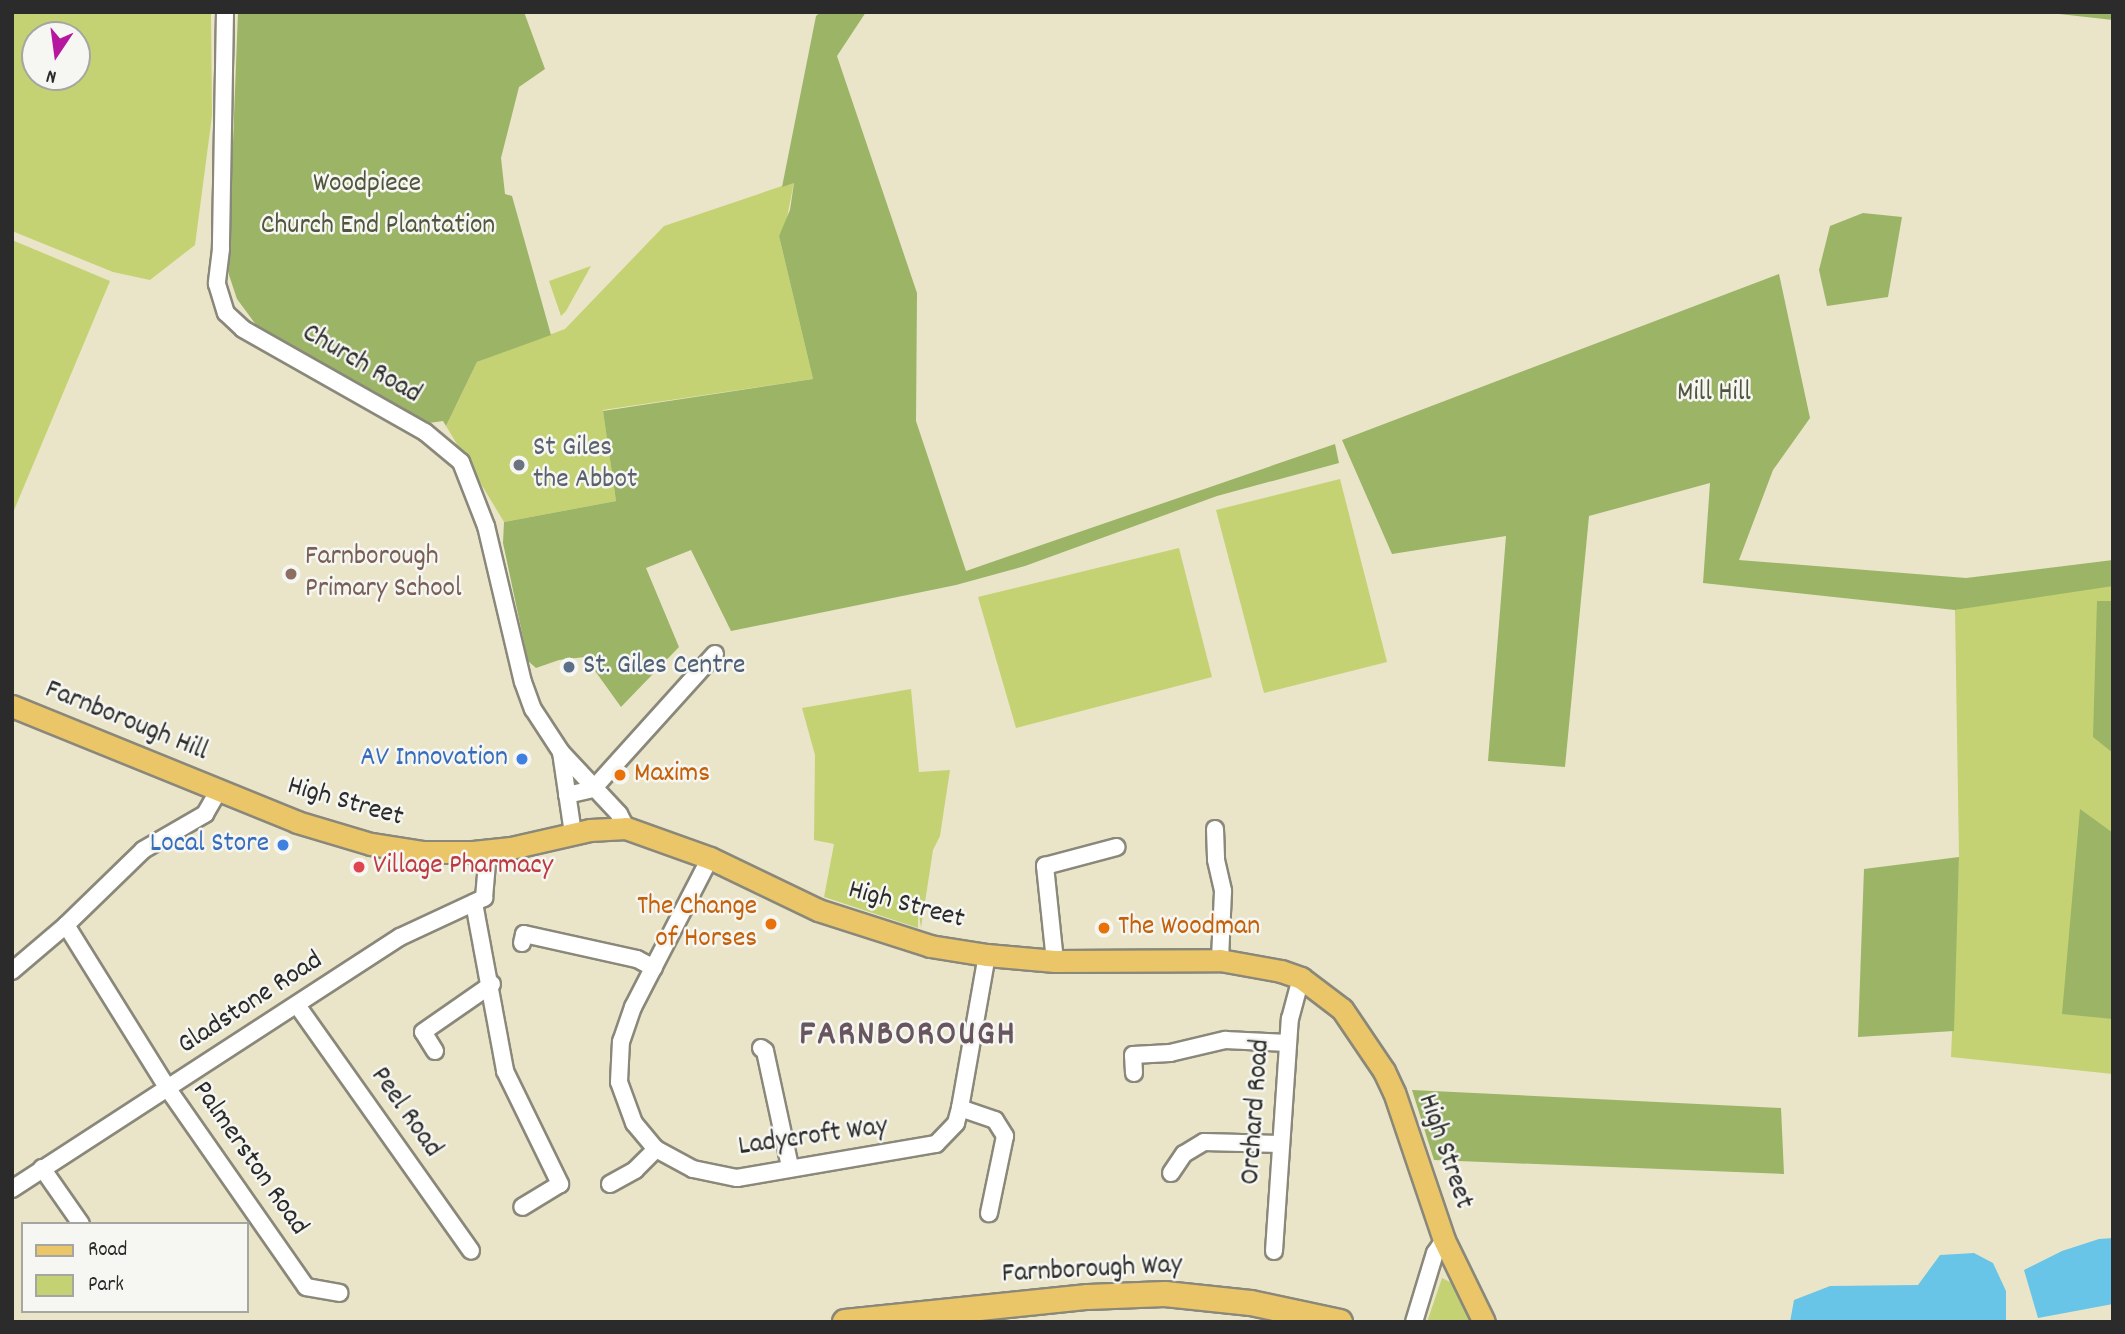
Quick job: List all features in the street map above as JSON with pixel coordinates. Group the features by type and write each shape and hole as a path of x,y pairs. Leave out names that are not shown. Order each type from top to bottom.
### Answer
{"highway":[{"name":"Farnborough Way","path":"845,1322 1088,1297 1165,1294 1251,1303 1340,1322"}],"main road":[{"name":"Farnborough Hill","path":"13,707 219,790"},
{"name":"High Street","path":"219,790 355,841 423,852 488,851 573,833 626,828 710,858 818,911 930,946 987,955 1055,961 1220,960 1281,971 1301,978 1342,1009 1384,1072 1394,1092 1444,1240 1484,1322"}],"street":[{"name":"Church Road","path":"225,12 221,249 217,284 226,313 243,329 425,432 461,462 486,526 523,682 533,709 561,752 619,814 626,828"},
{"path":"567,795 593,789 715,654"},
{"name":"Church Road","path":"561,752 573,833"},
{"path":"12,971 66,925 144,850 205,814 219,790"},
{"path":"1215,829 1216,860 1223,891 1220,960"},
{"path":"1055,961 1045,866 1117,847"},
{"path":"488,851 486,892 474,903 492,984 491,1006 505,1071 560,1184 522,1207"},
{"name":"Ladycroft Way","path":"710,858 633,1007 621,1041 619,1082 634,1123 656,1150 693,1169 737,1178 790,1167 928,1148 950,1132 960,1108 987,955"},
{"name":"Gladstone Road","path":"12,1189 400,937 474,903"},
{"name":"Palmerston Road","path":"66,925 168,1089 306,1287 338,1293"},
{"path":"522,943 524,934 637,959 654,968"},
{"name":"Orchard Road","path":"1274,1251 1288,1043 1293,1001 1301,978"},
{"path":"435,1051 423,1032 492,984"},
{"name":"Peel Road","path":"296,1006 471,1251"},
{"path":"1134,1073 1133,1055 1170,1053 1225,1040 1288,1043"},
{"path":"761,1048 765,1051 790,1167"},
{"path":"960,1108 995,1120 1005,1136 989,1213"},
{"path":"1171,1173 1184,1154 1204,1142 1280,1144"},
{"path":"610,1184 635,1170 656,1150"},
{"path":"41,1168 80,1222"},
{"name":"High Street","path":"1414,1322 1436,1254 1444,1240"}],"green space":[{"path":"12,12 211,12 212,116 195,245 150,280 113,272 12,231"},
{"name":"Woodpiece","path":"238,12 524,12 545,69 519,87 501,158 505,194 512,196 551,335 477,362 446,426 443,421 422,424 257,326 237,299 229,275 229,247"},
{"path":"821,12 866,12 837,56 917,293 916,421 966,571 1335,444 1339,463 1217,496 1025,566 956,585 731,631 691,550 646,568 679,647 621,707 585,657 559,660 536,668 528,661 503,543 504,522 616,501 603,411 813,379 779,236 790,210 794,183 782,187 816,16"},
{"path":"2041,12 2113,12 2113,20"},
{"path":"794,182 786,223 779,236 813,379 603,410 616,501 504,522 446,426 477,362 565,329 664,226"},
{"path":"1863,213 1902,217 1888,297 1827,306 1819,270 1830,226"},
{"path":"12,240 110,281 12,515"},
{"path":"591,266 566,311 561,316 549,281"},
{"name":"Mill Hill","path":"1779,274 1810,418 1773,470 1739,560 1966,578 2113,560 2113,586 1955,610 1703,583 1710,483 1589,516 1565,767 1488,761 1506,536 1392,554 1342,440"},
{"path":"1340,479 1387,662 1264,693 1216,510"},
{"path":"1179,548 1212,677 1016,728 978,597"},
{"path":"2113,582 2113,1074 1951,1057 1959,857 1955,610"},
{"path":"2097,601 2113,601 2113,753 2093,737"},
{"path":"911,689 919,772 950,770 940,836 933,850 921,928 918,907 918,928 824,897 834,844 814,840 815,755 802,708"},
{"path":"2080,809 2113,833 2113,1019 2062,1014"},
{"path":"1959,857 1954,1031 1858,1037 1864,869"},
{"path":"1412,1090 1781,1108 1784,1174 1434,1160"},
{"path":"1442,1278 1452,1283 1471,1322 1427,1322"}],"water":[{"path":"2113,1238 2113,1304 2038,1318 2024,1270 2062,1251 2099,1239"},
{"path":"1974,1253 1993,1263 2006,1291 2006,1322 1790,1322 1794,1300 1830,1286 1918,1285 1940,1255"}],"place":[{"name":"St Giles the Abbot","path":"519,465"},
{"name":"Farnborough Primary School","path":"291,574"},
{"name":"St. Giles Centre","path":"569,667"},
{"name":"AV Innovation","path":"522,759"},
{"name":"Maxims","path":"620,775"},
{"name":"Local Store","path":"283,845"},
{"name":"Village Pharmacy","path":"359,867"},
{"name":"The Change of Horses","path":"771,924"},
{"name":"The Woodman","path":"1104,928"}],"district":[{"name":"FARNBOROUGH","path":"908,1036"}],"park label":[{"name":"Church End Plantation","path":"378,227"}]}
